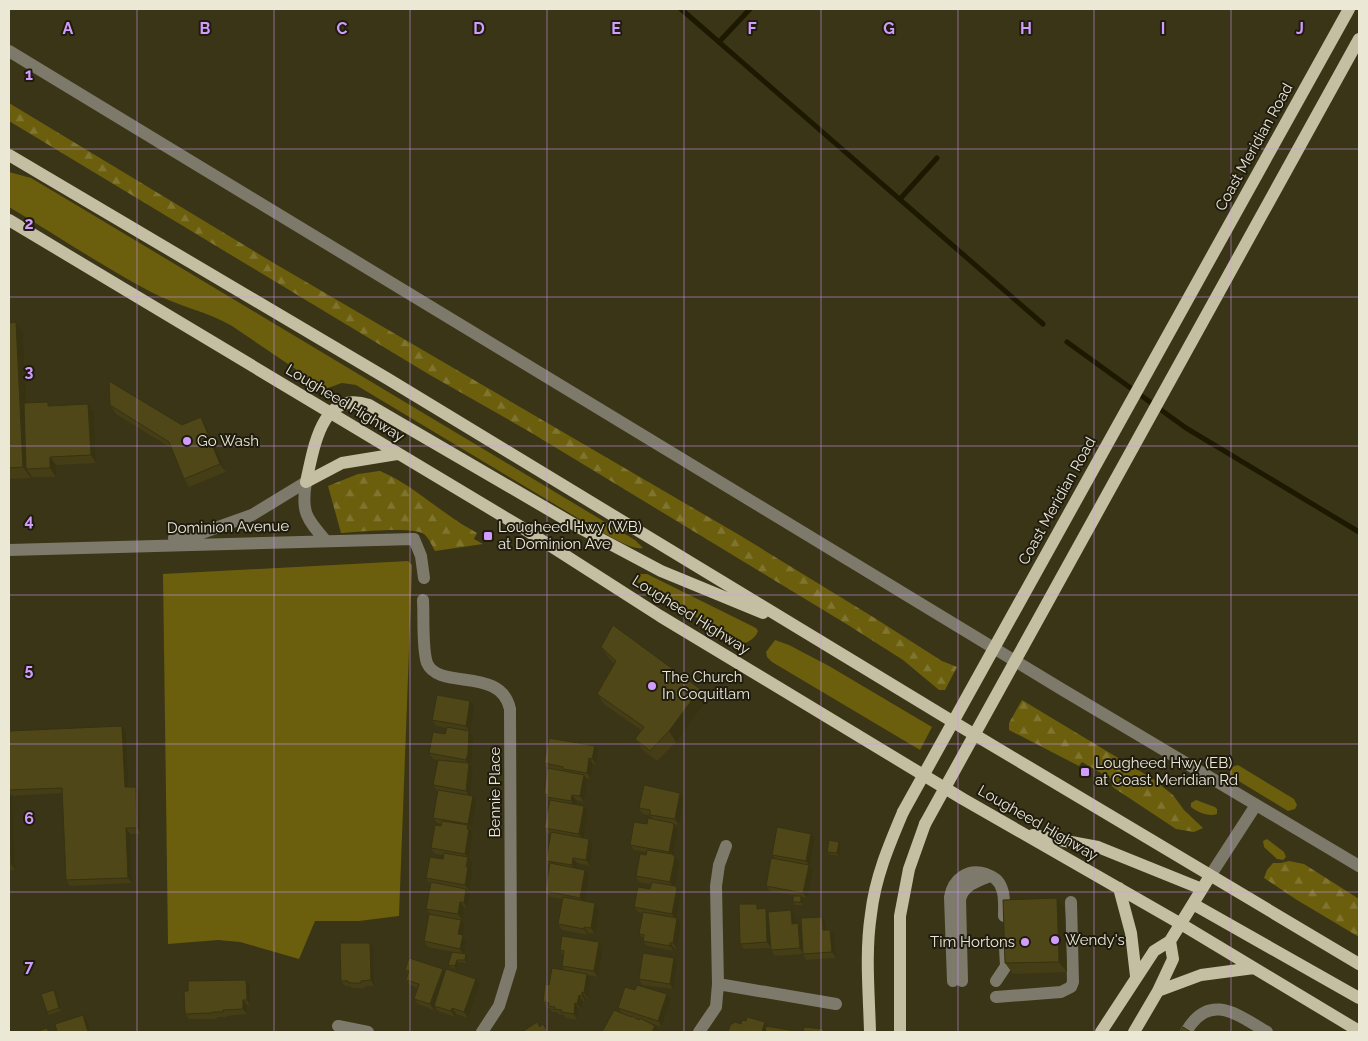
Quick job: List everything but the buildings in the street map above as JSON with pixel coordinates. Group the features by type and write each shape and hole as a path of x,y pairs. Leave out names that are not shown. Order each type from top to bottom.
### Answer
{"main road":[{"name":"Coast Meridian Road","path":"870,1032 867,951 871,912 877,883 903,812 1349,9"},
{"path":"900,1032 900,916 909,869 924,824 1359,39"},
{"path":"9,155 388,379 1210,876 1359,964"},
{"name":"Lougheed Highway","path":"9,220 535,535 660,616 955,794 1181,924 1359,1031"},
{"path":"306,482 316,442 330,412 338,405 359,402 582,529 661,571 799,627"},
{"path":"306,482 342,464 397,454"},
{"path":"1023,833 1098,847 1202,889"},
{"path":"1101,1032 1154,951 1170,941 1210,876"},
{"path":"1119,888 1130,932 1136,976"},
{"path":"1193,904 1359,998"},
{"path":"1134,1032 1158,991 1173,959 1170,941"},
{"path":"1158,991 1201,975 1254,968"}],"street":[{"path":"9,51 1054,684 1359,866"},
{"name":"Dominion Avenue","path":"306,482 303,500 306,513 312,526 326,541"},
{"name":"Dominion Avenue","path":"131,546 196,534 252,515 306,482"},
{"name":"Dominion Avenue","path":"9,550 414,539 421,556 424,578"},
{"name":"Bennie Place","path":"424,600 425,655 428,666 442,675 497,688 506,696 510,709 511,967 499,1006 482,1032"},
{"path":"1210,876 1256,805"},
{"path":"699,1032 716,1007 718,984 716,886 719,865 726,846"},
{"path":"958,981 960,899 962,892 974,882 990,876 996,878 1002,888 1005,935 1006,966 996,981"},
{"path":"996,997 1061,992 1071,987 1074,982 1071,902"},
{"path":"718,984 836,1004"},
{"path":"1186,1032 1193,1021 1202,1014 1222,1009 1234,1012 1267,1032"},
{"path":"338,1026 368,1032"}],"green space":[{"path":"9,103 272,262 741,536 942,661 957,667 945,690 939,690 903,660 848,625 530,432 430,375 9,121"},
{"path":"9,172 31,178 635,540 643,548 627,545 601,532 356,385 342,383 325,389 232,326 212,316 161,297 115,272 9,207"},
{"path":"380,471 407,485 477,533 474,539 483,544 435,551 424,534 409,530 341,533 328,486 358,474"},
{"path":"408,561 412,565 412,571 399,916 359,921 315,921 299,959 240,942 218,940 168,944 163,574"},
{"path":"640,574 647,574 756,628 758,631 752,639 744,644 732,639 636,581"},
{"path":"775,640 789,645 829,666 932,727 920,750 772,662 767,657 766,652"},
{"path":"1022,700 1153,779 1173,795 1184,810 1203,828 1194,832 1176,829 1114,788 1112,786 1113,780 1082,762 1079,766 1009,730 1009,723"},
{"path":"1238,765 1294,799 1297,805 1295,809 1288,811 1232,777 1230,774 1231,767"},
{"path":"1196,800 1215,807 1217,814 1207,814 1191,807 1191,803"},
{"path":"1267,839 1284,852 1286,857 1283,860 1277,859 1264,847 1263,841"},
{"path":"1289,861 1304,864 1359,899 1359,937 1264,878 1267,870 1273,863"}],"waterway":[{"path":"681,9 1043,324"},
{"path":"719,42 750,9"},
{"path":"900,199 937,158"},
{"path":"1067,342 1186,428 1359,532"}],"place":[{"name":"Go Wash","path":"187,441"},
{"name":"Lougheed Hwy (WB) at Dominion Ave","path":"488,536"},
{"name":"The Church In Coquitlam","path":"652,686"},
{"name":"Lougheed Hwy (EB) at Coast Meridian Rd","path":"1085,772"},
{"name":"Wendy's","path":"1055,940"},
{"name":"Tim Hortons","path":"1025,942"}]}
